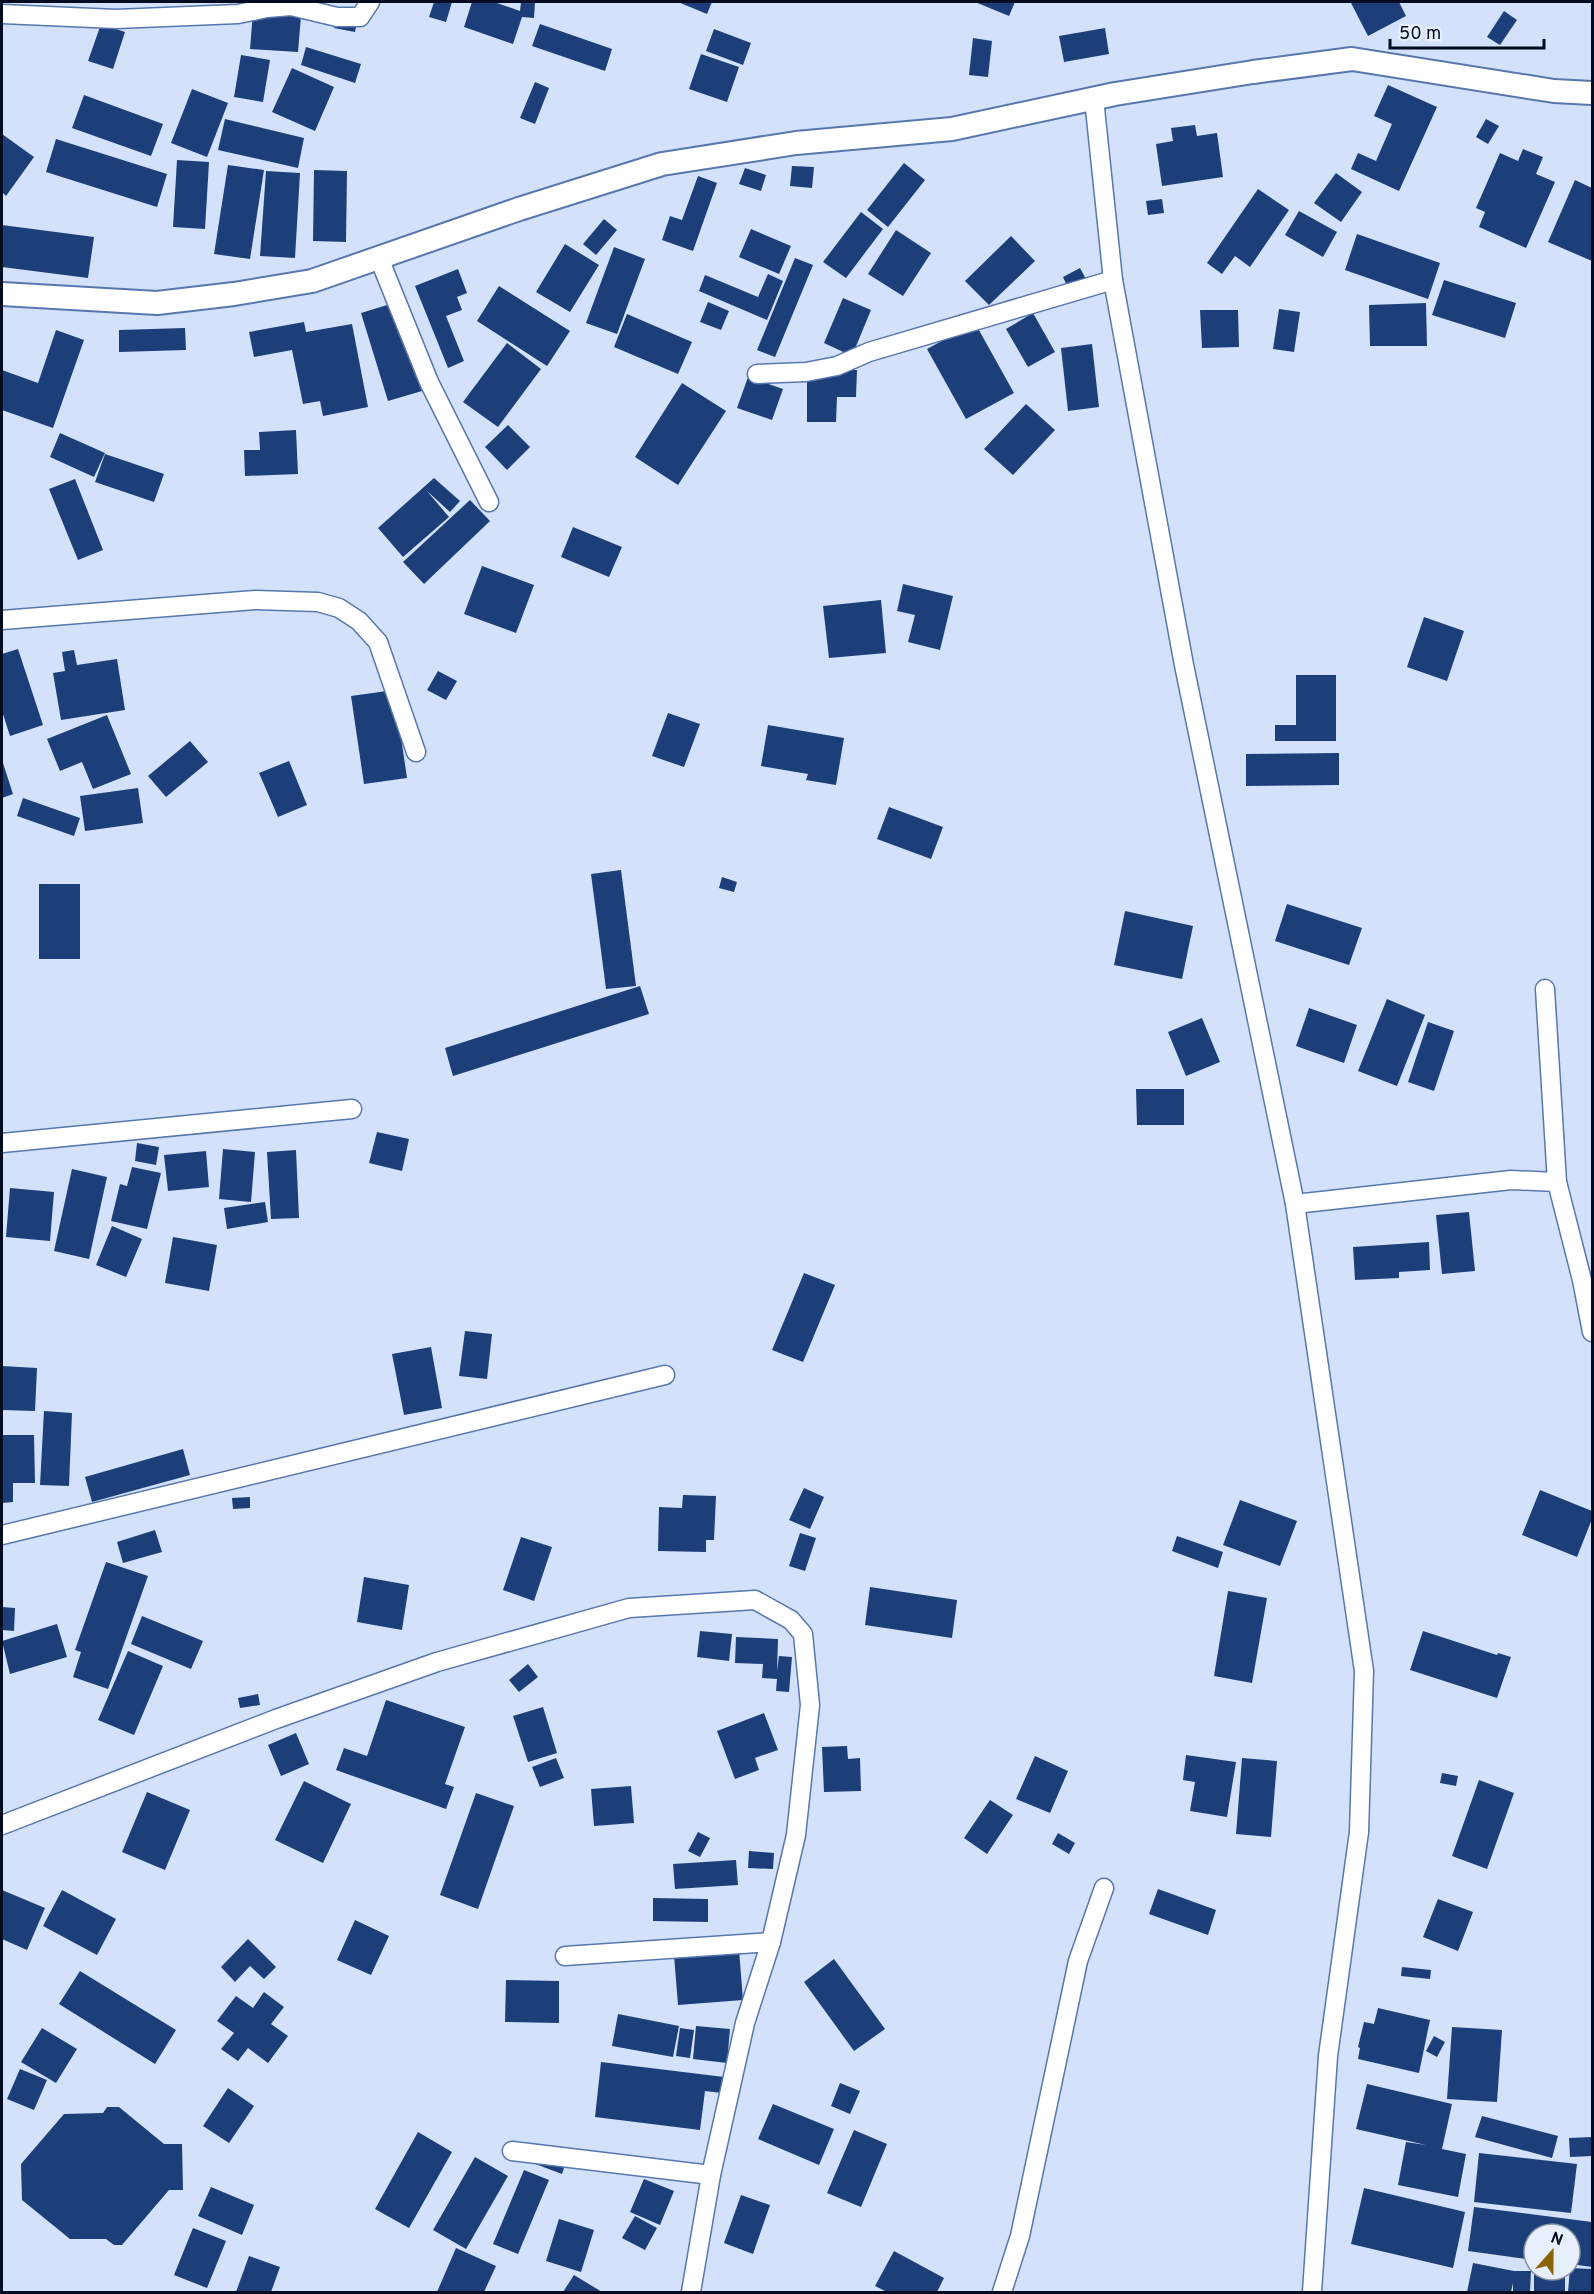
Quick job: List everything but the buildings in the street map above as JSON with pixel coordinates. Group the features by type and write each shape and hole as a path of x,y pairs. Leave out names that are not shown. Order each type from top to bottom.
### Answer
{"street":[{"path":"2,14 116,19 238,14 291,6 337,17 360,17 370,2"},
{"path":"2,294 157,303 234,294 312,281 519,209 662,164 796,143 952,129 1094,99 1254,72 1352,59 1554,91 1593,93"},
{"path":"1094,99 1113,280 1184,665 1295,1204 1365,1671 1359,1832 1328,2056 1312,2292"},
{"path":"379,258 429,382 489,502"},
{"path":"757,374 806,372 837,366 868,352 1113,280"},
{"path":"2,621 255,600 318,602 339,608 359,621 378,642 416,752"},
{"path":"1545,989 1557,1182 1593,1332"},
{"path":"2,1143 352,1109"},
{"path":"1295,1204 1511,1180 1557,1182"},
{"path":"2,1535 665,1375"},
{"path":"2,1825 276,1719 437,1662 629,1608 755,1600 791,1620 803,1634 810,1706 796,1835 771,1942 745,2023 711,2175 691,2292"},
{"path":"1002,2292 1020,2236 1078,1961 1104,1888"},
{"path":"565,1956 771,1942"},
{"path":"512,2151 711,2175"}]}
